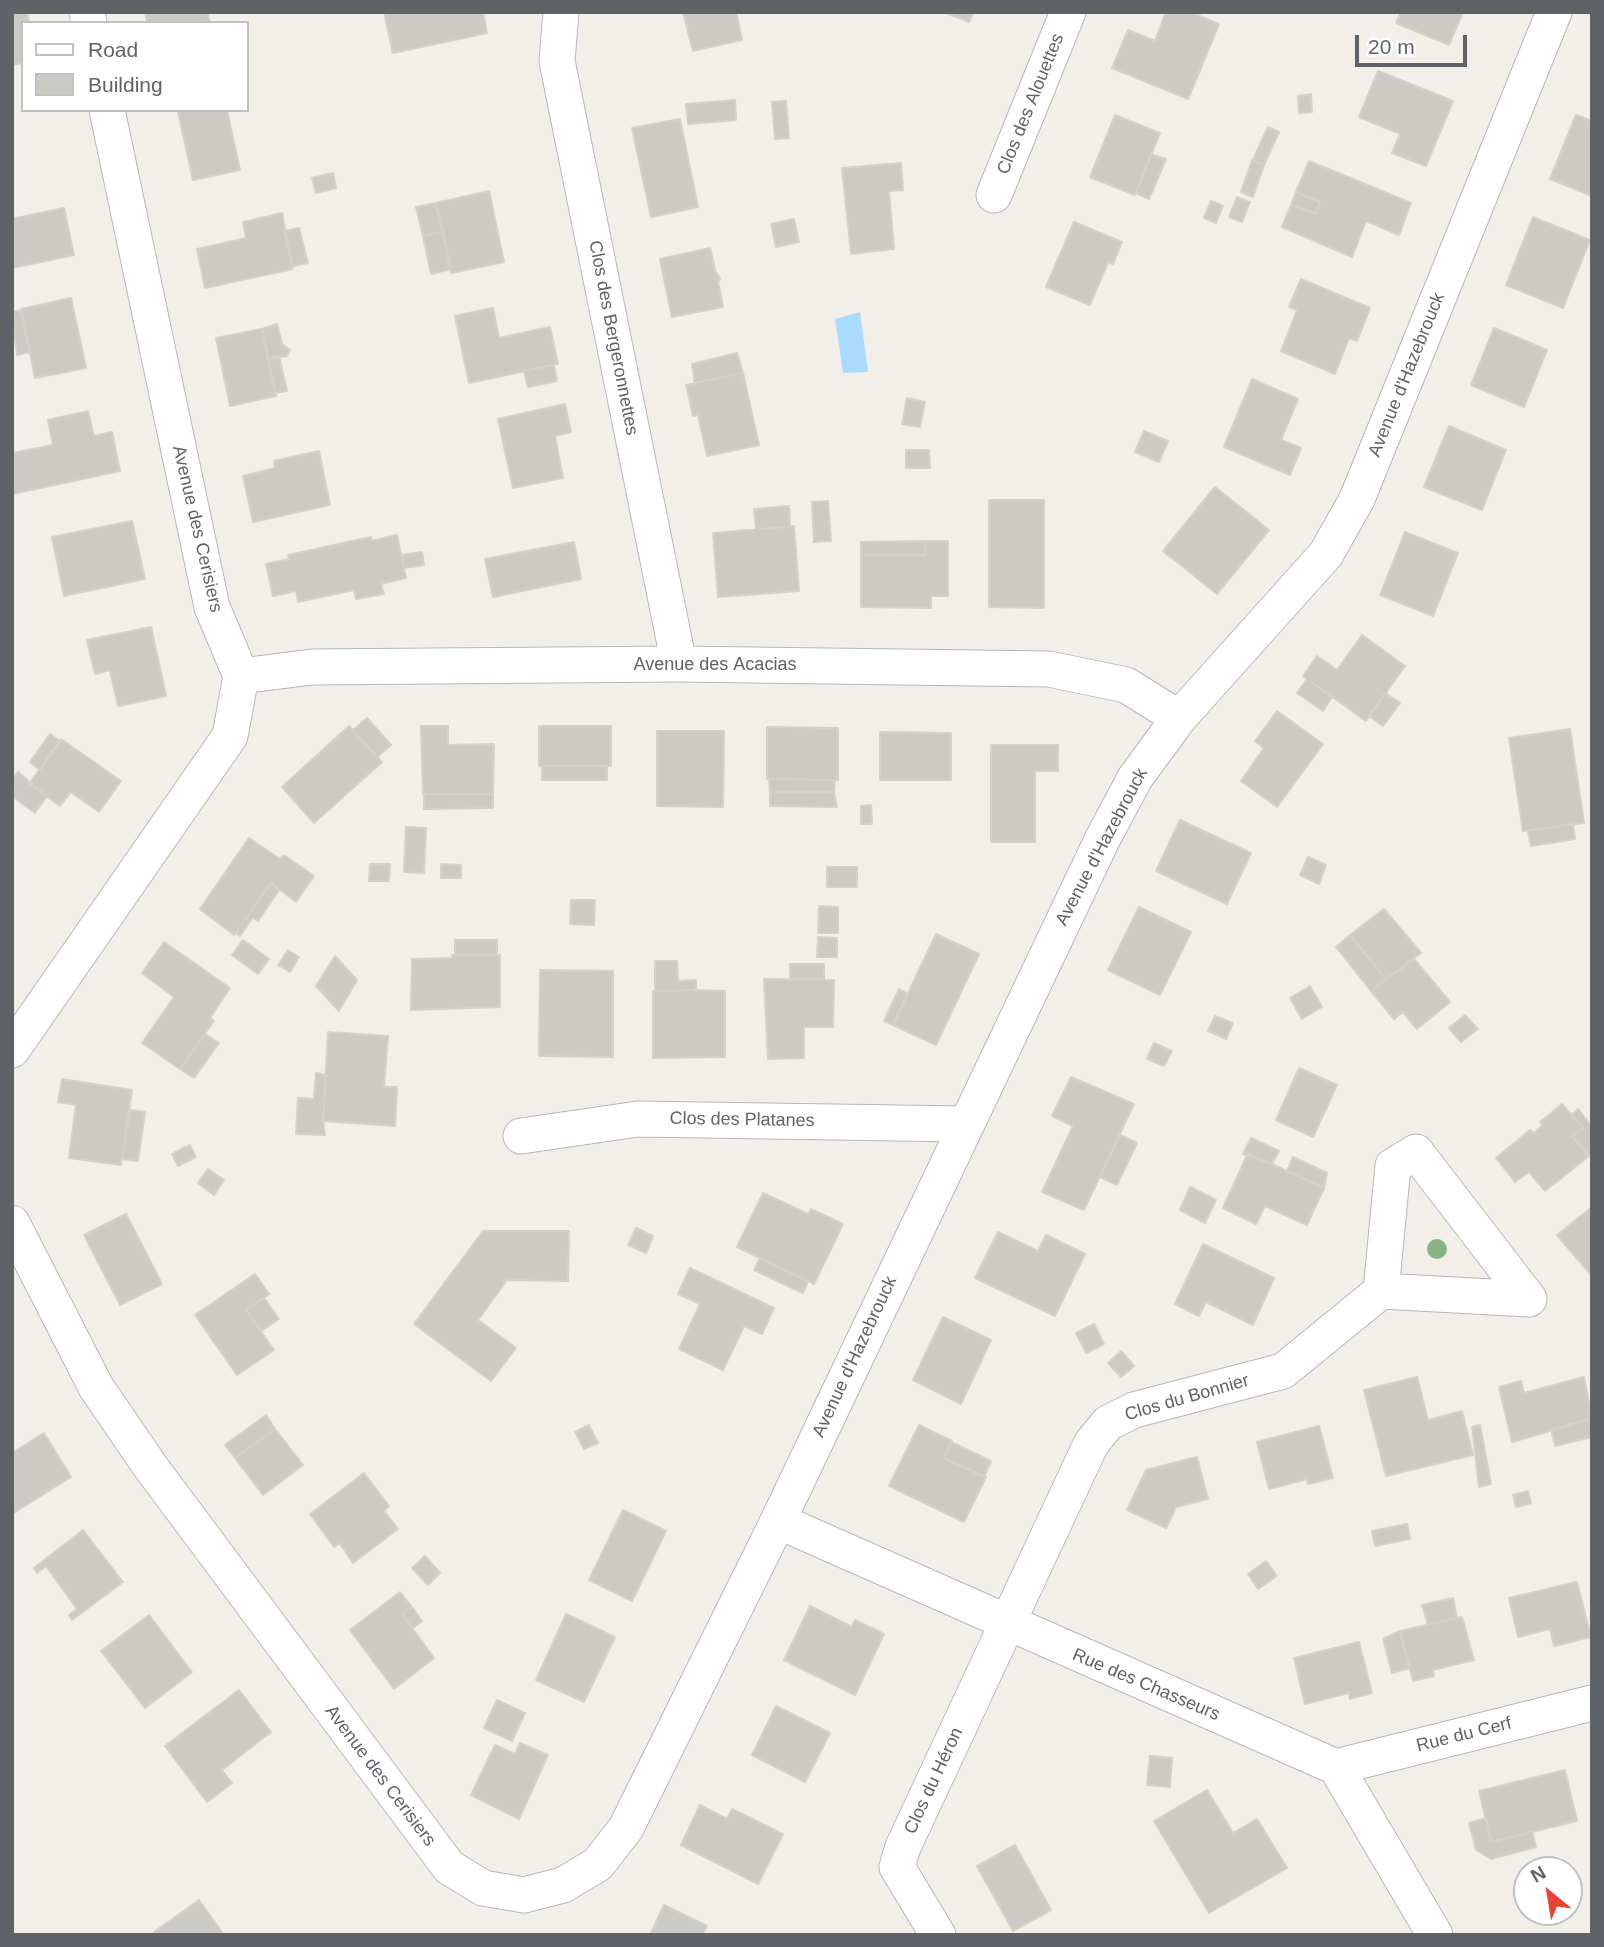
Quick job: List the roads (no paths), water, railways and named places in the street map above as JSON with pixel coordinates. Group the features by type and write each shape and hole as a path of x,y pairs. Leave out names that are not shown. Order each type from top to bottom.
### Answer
{"street":[{"name":"Clos des Bergeronnettes","path":"561,12 557,61 678,664"},
{"name":"Clos des Alouettes","path":"994,195 1068,12"},
{"name":"Avenue d'Hazebrouck","path":"778,1521 964,1124 1102,840 1136,778 1179,718 1326,554 1357,499 1554,12"},
{"name":"Avenue des Cerisiers","path":"107,112 212,607 241,676"},
{"name":"Avenue des Acacias","path":"241,676 312,667 678,664 1049,669 1126,685 1179,718"},
{"path":"12,1050 230,736 241,676"},
{"name":"Clos des Platanes","path":"521,1136 638,1119 964,1124"},
{"path":"1416,1152 1529,1299 1381,1291 1393,1166 1416,1152"},
{"name":"Avenue des Cerisiers","path":"12,1223 96,1387 150,1466 449,1867 483,1888 524,1895 563,1885 598,1864 626,1828 778,1521"},
{"name":"Clos du Bonnier","path":"1008,1625 1091,1444 1108,1423 1134,1410 1283,1371 1381,1291"},
{"name":"Rue des Chasseurs","path":"778,1521 1008,1625 1336,1767"},
{"name":"Clos du Héron","path":"938,1935 897,1867 1008,1625"},
{"name":"Rue du Cerf","path":"1336,1767 1592,1703"},
{"path":"1336,1767 1436,1935"}],"water":[{"path":"860,312 868,372 843,373 835,319"}]}
